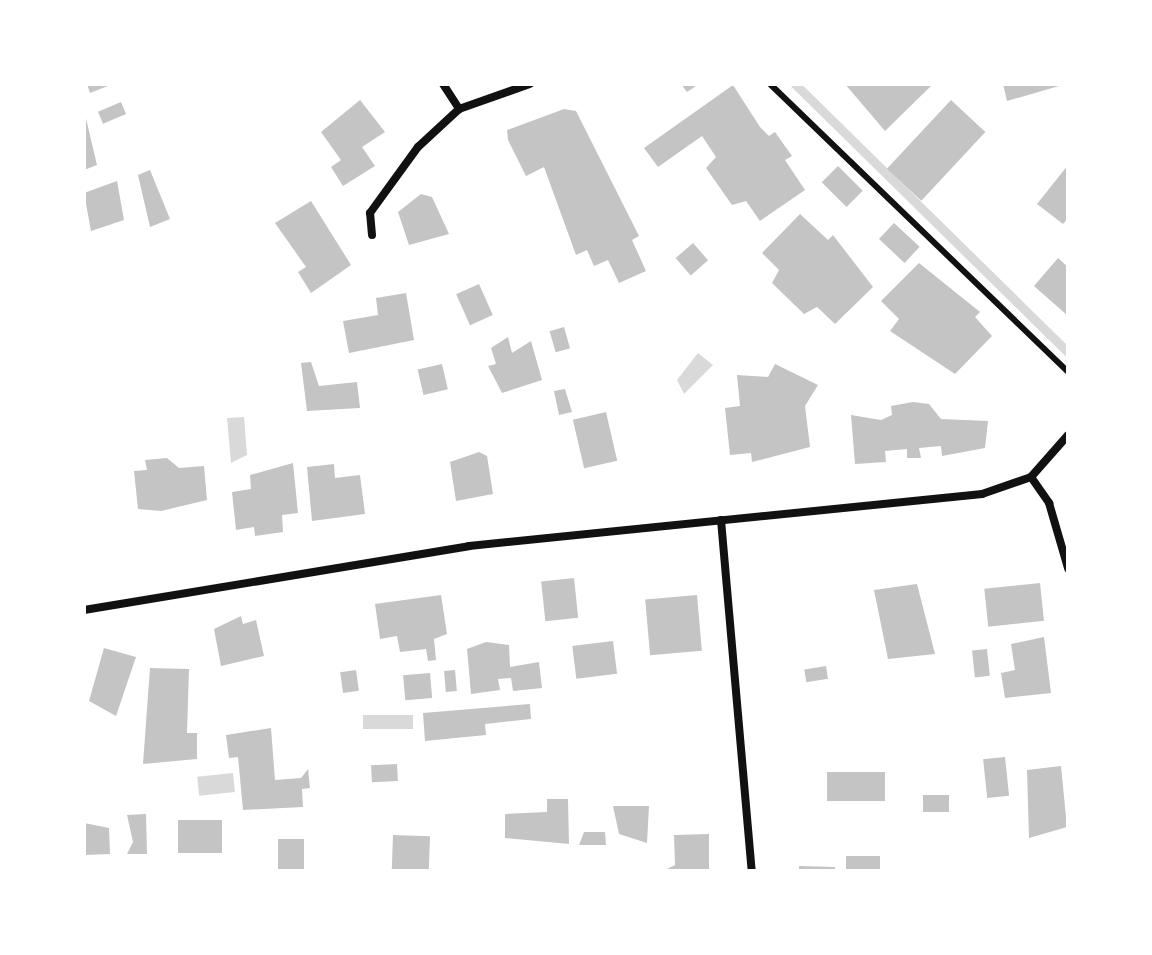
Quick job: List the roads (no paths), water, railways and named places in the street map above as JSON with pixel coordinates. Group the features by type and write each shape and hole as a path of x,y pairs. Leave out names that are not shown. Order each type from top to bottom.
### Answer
{"street":[{"path":"443,84 459,109"},
{"path":"372,235 370,213 418,147 459,109 530,84"},
{"path":"84,610 469,546 982,494 1031,477 1068,435"},
{"path":"1031,477 1049,503 1068,568"},
{"path":"721,520 752,871"}],"lane":[{"path":"770,84 1068,372"}],"waterway":[{"path":"795,84 1068,352"}]}
